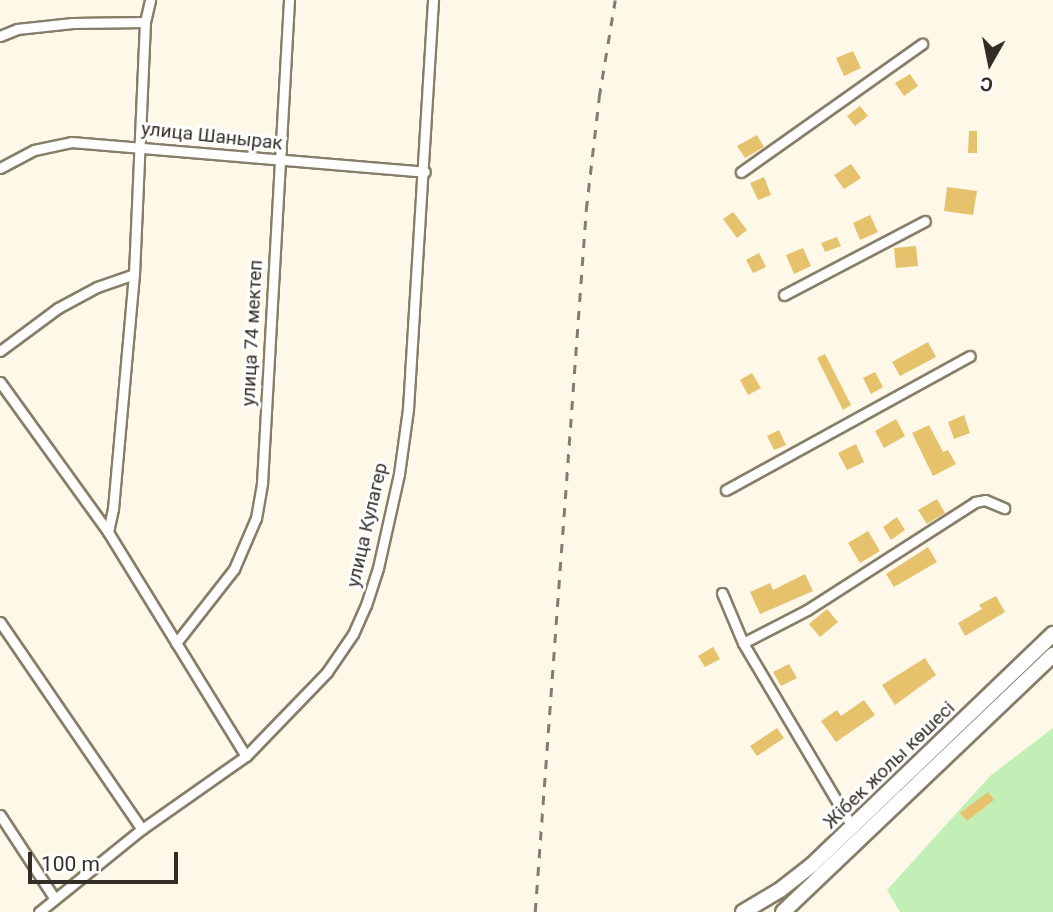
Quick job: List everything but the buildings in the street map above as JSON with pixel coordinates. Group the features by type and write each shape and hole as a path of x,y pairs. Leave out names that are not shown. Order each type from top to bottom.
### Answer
{"main road":[{"name":"Жібек жолы көшесі","path":"743,912 780,890 853,828 1052,636"},
{"name":"Жібек жолы көшесі","path":"783,912 1053,655"}],"street":[{"path":"108,532 113,509 134,274 145,22 150,0"},
{"name":"улица 74 мектеп","path":"176,643 234,569 256,518 262,483 289,0"},
{"name":"улица Кулагер","path":"39,912 142,829 246,756 327,673 353,634 378,568 399,474 408,410 425,172 433,0"},
{"path":"0,36 17,29 74,23 145,22"},
{"path":"741,172 922,44"},
{"name":"улица Шанырак","path":"0,168 34,150 71,142 425,172"},
{"path":"784,295 925,221"},
{"path":"0,351 58,308 97,286 134,274"},
{"path":"726,491 970,356"},
{"path":"0,382 108,532 246,756"},
{"path":"743,643 807,610 975,502 985,499 1004,508"},
{"path":"722,593 743,643 853,828"},
{"path":"0,622 142,829"},
{"path":"0,815 55,898"}],"green space":[{"path":"1053,728 1053,912 900,912 887,890 990,776"}],"railway":[{"path":"535,912 586,210 599,97 615,0"}]}
